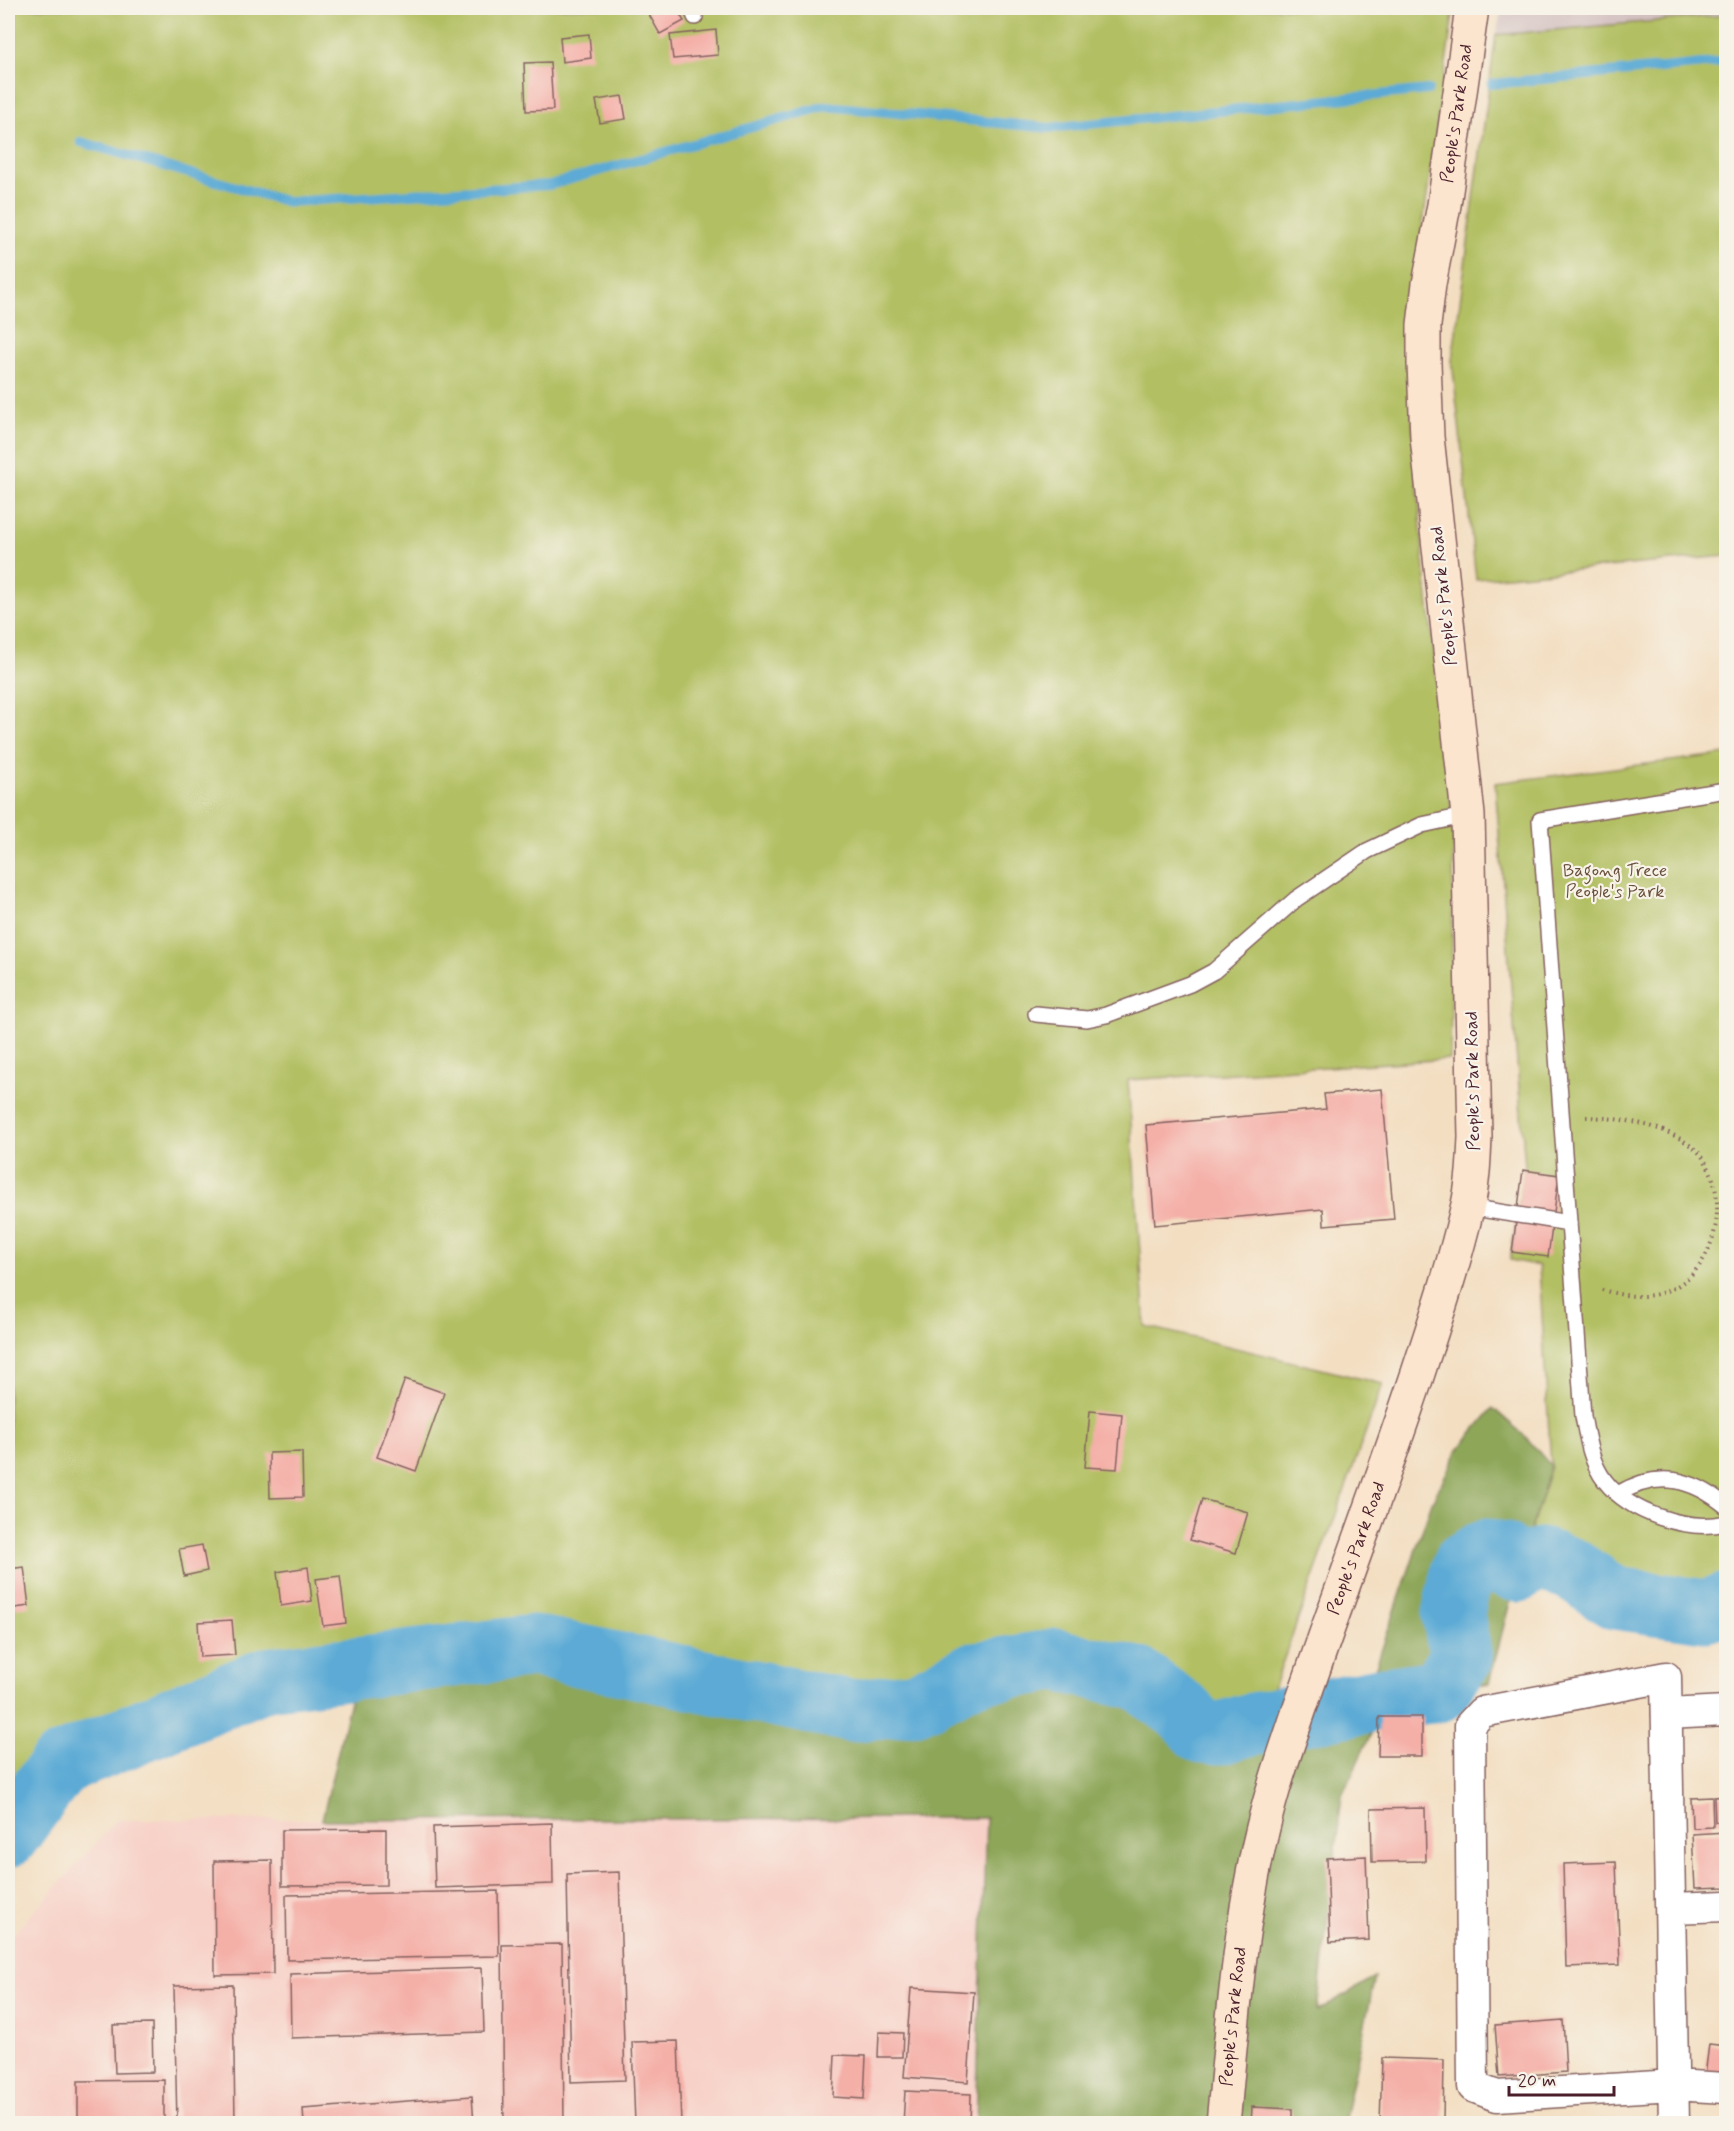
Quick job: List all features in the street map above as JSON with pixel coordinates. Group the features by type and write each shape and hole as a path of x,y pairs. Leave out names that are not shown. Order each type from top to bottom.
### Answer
{"street":[{"name":"People's Park Road","path":"1223,2124 1232,2021 1246,1915 1265,1819 1316,1663 1400,1428 1428,1342 1468,1207 1473,1172 1475,1137 1468,815 1427,437 1424,363 1424,325 1429,284 1444,205 1472,8"},
{"path":"1674,2124 1673,2085 1671,1908 1666,1677 1482,1712 1470,1725 1473,2088 1497,2096 1673,2085 1726,2088"},
{"path":"1667,1714 1726,1712"},
{"path":"1671,1908 1726,1906"}],"lane":[{"path":"1726,790 1540,820 1583,1416 1590,1452 1605,1481 1618,1494 1638,1507 1674,1522 1704,1525 1726,1523"},
{"path":"1036,1014 1087,1019 1106,1015 1190,984 1214,971 1296,899 1366,851 1422,825 1468,815"},
{"path":"1468,1207 1569,1223"},
{"path":"1618,1494 1644,1481 1669,1479 1697,1486 1726,1506"}],"path":[{"path":"1561,1116 1624,1120 1662,1131 1689,1143 1710,1166 1720,1194 1722,1208 1717,1236 1704,1263 1696,1273 1671,1289 1658,1294 1629,1296 1574,1284"}],"shaded area":[{"path":"1502,8 1726,8 1726,15 1496,35"},
{"path":"986,1817 976,2123 8,2123 8,1940 117,1820"}],"green space":[{"path":"8,8 1454,8 1406,341 1423,553 1454,833 1450,1059 1128,1080 1145,1326 1383,1384 1269,1700 1221,1727 1205,1727 1185,1707 1139,1671 1057,1655 976,1666 913,1697 851,1702 536,1635 265,1668 54,1761 8,1824"},
{"path":"1726,15 1726,556 1476,579 1452,361 1496,35"},
{"name":"Bagong Trece People's Park","path":"1726,754 1726,1604 1705,1611 1615,1598 1571,1569 1541,1559 1518,1571 1551,1466 1539,1266 1510,1260 1525,1165 1495,783"},
{"path":"1493,1408 1525,1436 1551,1466 1518,1571 1489,1683 1445,1691 1379,1717 1342,1795 1317,2011 1375,1977 1344,2123 976,2123 986,1818 322,1820 355,1679 528,1659 846,1726 936,1711 995,1681 1048,1674 1108,1682 1178,1724 1217,1752 1370,1684 1432,1502 1458,1450"}],"building":[{"path":"653,8 676,8 684,21 660,34 647,11"},
{"path":"716,30 718,55 673,59 670,35"},
{"path":"589,34 591,58 562,62 560,37"},
{"path":"550,62 553,110 526,111 524,63"},
{"path":"622,96 626,119 600,123 596,100"},
{"path":"1382,1089 1394,1219 1324,1225 1323,1209 1155,1225 1146,1125 1326,1109 1324,1094"},
{"path":"1523,1170 1559,1175 1548,1257 1512,1252"},
{"path":"405,1379 444,1393 416,1471 377,1457"},
{"path":"1090,1411 1122,1414 1117,1469 1085,1467"},
{"path":"302,1452 303,1497 270,1498 269,1453"},
{"path":"1202,1499 1248,1512 1236,1553 1190,1540"},
{"path":"202,1545 207,1571 184,1576 179,1549"},
{"path":"24,1567 29,1606 8,1609 8,1569"},
{"path":"308,1567 312,1601 281,1606 277,1572"},
{"path":"340,1576 346,1623 323,1626 316,1579"},
{"path":"232,1620 235,1655 200,1657 198,1622"},
{"path":"1379,1717 1422,1717 1422,1756 1378,1756"},
{"path":"1726,1796 1726,1821 1715,1822 1714,1797"},
{"path":"1712,1797 1713,1827 1692,1828 1691,1798"},
{"path":"1425,1808 1426,1861 1372,1862 1371,1809"},
{"path":"552,1823 553,1884 435,1888 433,1827"},
{"path":"386,1829 386,1885 282,1886 282,1830"},
{"path":"1726,1832 1726,1887 1695,1888 1692,1834"},
{"path":"1366,1856 1369,1940 1330,1942 1327,1858"},
{"path":"272,1860 273,1974 215,1975 214,1861"},
{"path":"1616,1862 1620,1965 1566,1967 1563,1864"},
{"path":"619,1872 625,2080 571,2082 567,1874"},
{"path":"498,1891 499,1956 287,1960 286,1895"},
{"path":"562,1944 564,2124 504,2124 502,1945"},
{"path":"482,1968 484,2032 291,2038 290,1974"},
{"path":"233,1985 235,2124 177,2124 174,1986"},
{"path":"911,1988 974,1992 968,2082 904,2077"},
{"path":"1563,2020 1566,2072 1499,2077 1495,2025"},
{"path":"152,2024 153,2072 115,2073 113,2025"},
{"path":"879,2032 903,2033 902,2057 878,2057"},
{"path":"678,2041 681,2124 635,2124 632,2042"},
{"path":"1709,2044 1726,2046 1726,2078 1705,2076"},
{"path":"835,2055 866,2056 864,2099 833,2097"},
{"path":"1382,2058 1444,2060 1443,2124 1380,2124"},
{"path":"164,2080 164,2124 78,2124 78,2081"},
{"path":"905,2091 971,2094 970,2124 903,2124"},
{"path":"472,2096 474,2124 304,2124 303,2109"},
{"path":"1252,2107 1292,2109 1292,2124 1251,2124"}],"waterway":[{"path":"1492,84 1726,62"},
{"path":"81,142 288,202 550,185 826,106 1049,128 1428,90"},
{"path":"8,1836 60,1765 266,1679 534,1646 850,1711 917,1703 974,1673 1056,1660 1137,1678 1184,1712 1203,1732 1221,1733 1248,1725 1385,1698 1438,1691 1461,1658 1453,1614 1464,1563 1487,1550 1502,1553 1501,1565 1518,1571 1541,1559 1571,1569 1615,1598 1705,1611 1726,1604"}]}
